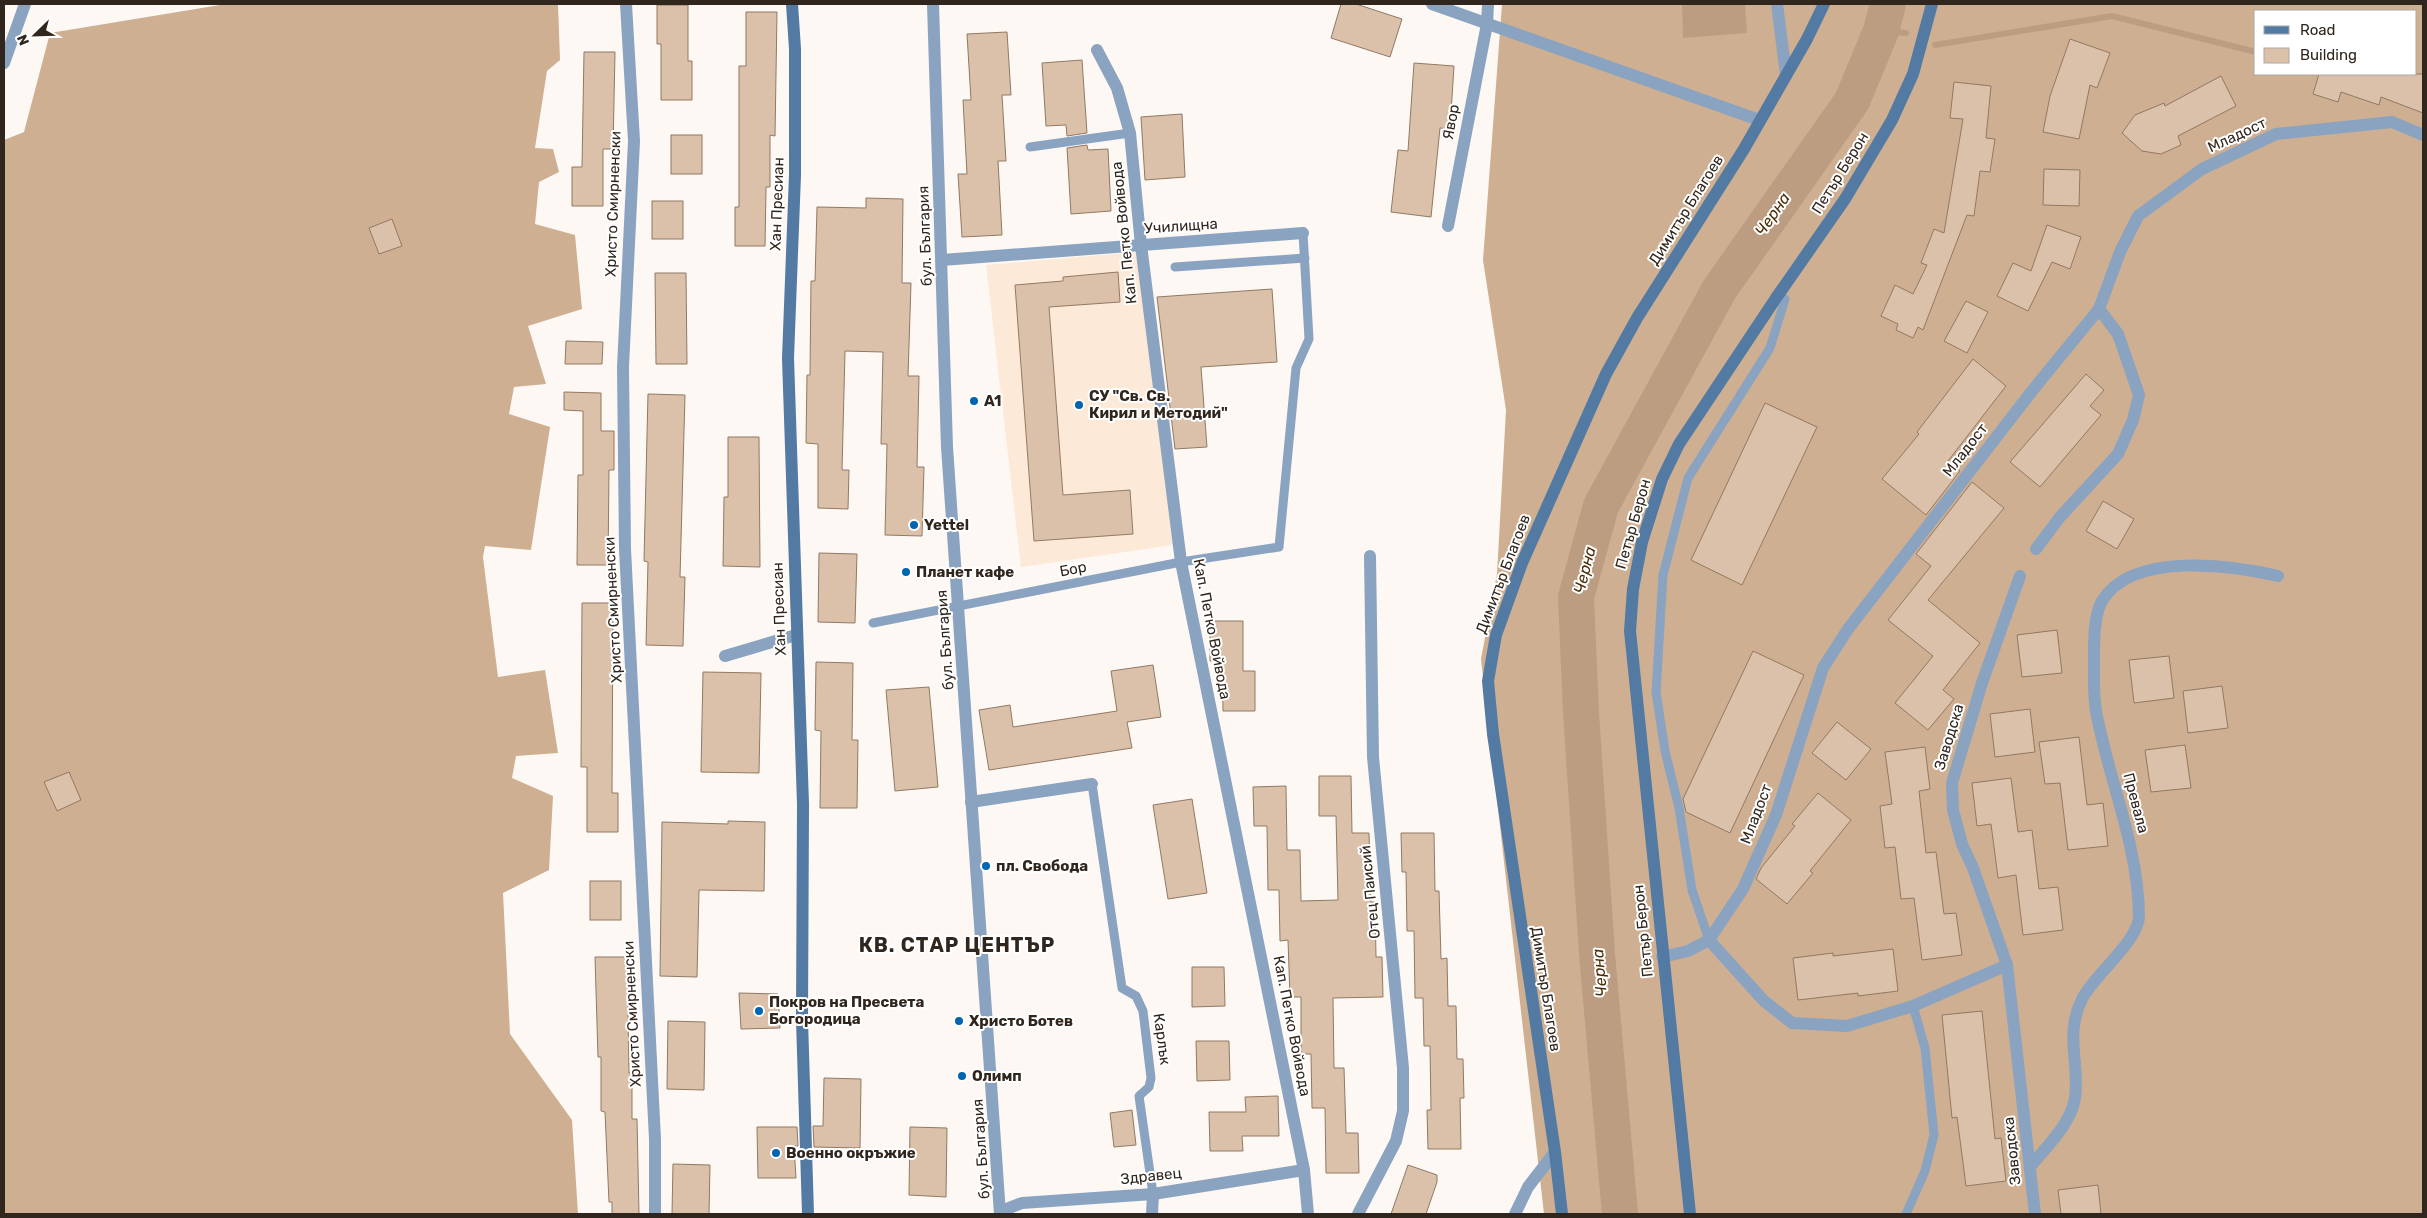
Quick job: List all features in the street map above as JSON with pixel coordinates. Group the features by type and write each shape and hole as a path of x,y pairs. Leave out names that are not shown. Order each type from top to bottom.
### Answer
{"main road":[{"name":"Хан Пресиан","path":"792,4 795,49 795,176 788,358 803,804 802,1020 808,1214"},
{"path":"1786,75 1807,39 1824,4"},
{"name":"Петър Берон","path":"1690,1214 1662,957 1630,631 1633,589 1642,542 1662,479 1679,444 1776,298 1845,199 1892,120 1913,74 1932,4"},
{"name":"Димитър Благоев","path":"1562,1214 1555,1152 1492,734 1488,680 1491,657 1496,635 1522,563 1606,374 1637,318 1786,75"}],"street":[{"path":"4,63 25,4"},
{"name":"Христо Смирненски","path":"626,4 634,141 623,367 625,549 655,1139 654,1214"},
{"name":"бул. България","path":"933,4 948,447 971,802 1001,1212"},
{"path":"1432,4 1759,120"},
{"name":"Явор","path":"1448,226 1487,24 1488,4"},
{"path":"1777,4 1786,75"},
{"name":"Кап. Петко Войвода","path":"1097,50 1117,88 1130,133 1141,245 1181,562 1304,1170 1308,1214"},
{"name":"Младост","path":"1662,957 1688,951 1709,940 1743,889 1776,814 1822,668 1854,621 2032,391 2099,308 2120,252 2138,216 2202,169 2276,134 2392,122 2423,135"},
{"name":"Училищна","path":"942,260 1303,233"},
{"path":"2036,549 2060,517 2118,454 2134,420 2139,394 2118,334 2099,308"},
{"name":"Отец Паисий","path":"1358,1214 1396,1141 1402,1111 1404,1068 1373,757 1370,556"},
{"name":"Превала","path":"2030,1167 2068,1119 2075,1098 2071,1032 2082,999 2107,964 2131,939 2139,917 2132,848 2096,714 2094,635 2102,602 2116,586 2141,573 2168,566 2245,568 2278,576"},
{"name":"Заводска","path":"2020,576 1982,683 1952,783 1953,810 1962,844 1973,868 2007,965 2035,1214"},
{"path":"725,656 796,634"},
{"path":"971,802 1092,784"},
{"path":"1709,940 1764,1001 1792,1022 1848,1026 1914,1006 2007,965"},
{"path":"1514,1214 1528,1187 1555,1152"},
{"name":"Здравец","path":"1001,1212 1022,1203 1152,1194 1304,1170"},
{"name":"Карлък","path":"1152,1194 1152,1214"}],"lane":[{"path":"1030,147 1130,133"},
{"path":"1176,267 1304,258 1303,233"},
{"name":"Бор","path":"873,623 959,604 1181,562 1279,547 1296,368 1309,339 1304,258"},
{"path":"1709,940 1692,890 1679,808 1665,751 1656,692 1663,575 1688,478 1750,384 1770,348 1785,299"},
{"name":"Карлък","path":"1092,784 1122,988 1136,996 1143,1011 1151,1078 1149,1087 1139,1096 1152,1194"},
{"path":"1906,1214 1926,1171 1934,1134 1924,1048 1914,1006"}],"shaded area":[{"path":"226,4 558,4 560,60 547,71 535,148 553,149 559,172 539,182 535,224 575,235 582,309 528,326 546,384 514,387 509,414 550,427 531,550 485,546 483,557 498,677 545,670 558,753 516,756 512,778 553,796 549,870 503,893 510,1034 572,1120 578,1214 4,1214 4,140 24,132 50,33"},
{"path":"1502,4 2423,4 2423,1214 1544,1214 1481,659 1497,574 1506,410 1483,260"},
{"path":"1682,4 1745,4 1747,33 1683,38"},
{"name":"СУ \"Св. Св. Кирил и Методий\"","path":"1138,252 1173,545 1021,567 986,265"}],"building":[{"path":"1341,4 1356,4 1402,19 1390,57 1331,38"},
{"path":"657,5 688,5 688,61 692,61 692,100 661,100 661,44 657,44"},
{"path":"746,12 777,12 775,136 770,135 770,187 766,187 765,246 735,246 735,207 739,207 739,66 746,66"},
{"path":"1007,32 1011,95 1002,95 1006,161 998,161 1002,235 962,237 958,174 967,174 963,100 971,100 967,34"},
{"path":"2070,39 2110,53 2097,88 2090,85 2079,139 2043,132 2050,96"},
{"path":"584,52 615,52 613,149 603,149 603,206 572,206 572,167 582,167"},
{"path":"1082,60 1087,133 1067,136 1066,125 1046,126 1042,63"},
{"path":"1414,63 1454,66 1450,129 1440,128 1431,217 1391,212 1398,150 1408,151"},
{"path":"2423,74 2423,113 2381,97 2379,105 2341,92 2338,102 2313,94 2319,75"},
{"path":"2221,76 2236,106 2178,136 2181,145 2161,154 2142,151 2122,133 2135,115 2164,103 2165,106"},
{"path":"1954,82 1991,86 1986,138 1995,139 1990,172 1980,171 1974,216 1967,215 1923,330 1918,327 1913,338 1896,330 1898,324 1881,316 1895,285 1913,294 1927,265 1921,263 1934,229 1944,233 1963,119 1950,118"},
{"path":"1182,114 1185,177 1145,180 1141,117"},
{"path":"671,135 702,135 702,174 671,174"},
{"path":"1087,145 1088,150 1108,149 1111,211 1071,214 1067,148"},
{"path":"2044,169 2080,170 2079,206 2043,205"},
{"path":"866,198 903,199 902,283 911,283 908,376 919,376 917,467 924,467 922,536 885,535 887,444 881,444 883,352 845,351 842,470 849,470 848,509 818,508 818,444 806,443 807,375 810,375 811,281 815,281 817,207 866,208"},
{"path":"652,201 683,201 683,239 652,239"},
{"path":"392,219 402,246 379,254 369,228"},
{"path":"2047,225 2081,237 2070,269 2052,262 2028,311 1997,296 2013,263 2031,271"},
{"path":"1118,272 1120,302 1049,307 1063,495 1130,490 1133,534 1034,541 1015,285 1063,281 1063,277"},
{"path":"655,273 686,273 687,364 656,364"},
{"path":"1272,289 1277,362 1201,367 1207,447 1175,449 1157,297"},
{"path":"1966,301 1988,312 1967,353 1944,341"},
{"path":"566,341 603,342 602,364 565,364"},
{"path":"1973,359 2006,386 1948,461 1960,471 1926,515 1882,479 1919,434 1917,432"},
{"path":"2086,374 2104,390 2090,406 2101,415 2040,487 2010,462"},
{"path":"564,392 601,393 601,431 614,431 614,470 609,470 608,565 577,565 578,475 583,475 583,411 564,410"},
{"path":"648,394 685,395 680,577 685,577 683,646 646,645 648,562 644,561"},
{"path":"1765,403 1817,427 1742,585 1691,560"},
{"path":"728,437 759,437 760,567 723,566 724,497 728,497"},
{"path":"1972,482 2004,508 1928,600 1980,643 1943,690 1954,699 1928,730 1895,703 1933,656 1888,620 1931,566 1916,554"},
{"path":"2103,501 2134,519 2117,549 2086,531"},
{"path":"819,553 857,554 855,623 818,622"},
{"path":"582,603 613,603 612,793 618,793 618,832 587,832 587,767 581,767"},
{"path":"1210,621 1243,621 1243,671 1255,671 1255,711 1223,711 1222,660 1210,661"},
{"path":"2057,630 2062,673 2022,677 2017,635"},
{"path":"1753,651 1804,675 1730,833 1686,812 1683,799"},
{"path":"2169,656 2174,698 2134,703 2129,660"},
{"path":"816,662 853,663 852,740 858,740 857,808 820,808 821,731 815,730"},
{"path":"1153,665 1161,717 1127,722 1132,748 989,770 979,710 1010,705 1013,727 1117,711 1111,671"},
{"path":"703,672 761,673 759,773 701,772"},
{"path":"2222,686 2228,728 2188,733 2183,691"},
{"path":"929,687 938,787 895,791 886,690"},
{"path":"2030,709 2035,752 1995,757 1990,714"},
{"path":"1837,722 1871,749 1846,780 1812,753"},
{"path":"2079,737 2087,805 2103,803 2108,846 2068,850 2060,783 2045,784 2039,742"},
{"path":"2185,745 2191,788 2151,792 2145,750"},
{"path":"1925,747 1930,789 1919,791 1926,853 1936,852 1944,914 1956,913 1962,955 1922,960 1914,898 1901,899 1895,847 1885,848 1880,806 1892,804 1885,752"},
{"path":"69,772 81,800 57,811 44,782"},
{"path":"1319,776 1351,776 1352,833 1369,833 1371,902 1375,902 1376,957 1382,957 1383,997 1333,998 1334,1068 1344,1068 1346,1133 1358,1133 1359,1173 1326,1173 1325,1108 1312,1108 1311,1054 1301,1054 1301,997 1290,997 1288,940 1280,941 1279,890 1268,890 1267,826 1254,826 1253,787 1286,786 1287,850 1300,850 1301,901 1338,900 1336,816 1319,816"},
{"path":"2011,778 2018,832 2032,830 2039,889 2058,887 2063,930 2023,935 2016,875 1998,878 1991,824 1977,826 1972,783"},
{"path":"1818,793 1851,820 1810,871 1813,873 1787,904 1756,879 1761,868 1795,826 1792,824"},
{"path":"1192,799 1207,893 1168,899 1153,805"},
{"path":"728,821 765,822 764,891 699,890 697,977 660,976 662,822 728,824"},
{"path":"1401,833 1434,833 1435,891 1439,891 1441,959 1447,958 1448,1006 1456,1006 1457,1059 1463,1059 1464,1098 1460,1098 1461,1149 1428,1149 1427,1110 1431,1110 1430,1046 1424,1046 1423,998 1415,998 1414,931 1407,931 1406,872 1402,872"},
{"path":"590,881 621,881 621,920 590,920"},
{"path":"1893,949 1898,991 1858,996 1858,993 1798,1000 1793,958 1833,953 1833,956"},
{"path":"595,957 627,957 629,1073 632,1073 632,1119 637,1119 639,1214 612,1214 612,1202 609,1202 605,1112 601,1111 601,1057 598,1057"},
{"path":"1192,967 1224,967 1225,1006 1192,1007"},
{"name":"Покров на Пресвета Богородица","path":"739,993 778,994 780,1028 741,1029"},
{"path":"1982,1011 1995,1139 2001,1138 2006,1181 1966,1186 1957,1117 1952,1118 1942,1015"},
{"path":"668,1021 705,1022 704,1090 667,1089"},
{"path":"1196,1041 1229,1041 1230,1080 1197,1081"},
{"path":"824,1078 861,1079 860,1148 814,1147 813,1126 823,1126"},
{"path":"1278,1096 1279,1136 1242,1136 1243,1151 1210,1151 1209,1112 1246,1112 1245,1097"},
{"path":"1132,1110 1136,1145 1114,1147 1110,1113"},
{"name":"Военно окръжие","path":"757,1127 797,1127 798,1146 794,1146 796,1178 758,1178"},
{"path":"910,1127 947,1128 946,1197 909,1195"},
{"path":"673,1164 710,1165 709,1214 672,1214"},
{"path":"1408,1165 1437,1175 1437,1182 1426,1214 1391,1214"},
{"path":"2098,1185 2101,1214 2061,1214 2058,1190"}],"waterway":[{"name":"Черна","path":"1620,1214 1597,954 1581,713 1576,597 1601,506 1719,290 1852,101 1881,31 1888,4"},
{"path":"1935,45 2112,16 2254,52"},
{"path":"1881,31 1906,33"}],"place":[{"name":"A1","path":"974,401"},
{"name":"СУ \"Св. Св. Кирил и Методий\"","path":"1079,405"},
{"name":"Yettel","path":"914,525"},
{"name":"Планет кафе","path":"906,572"},
{"name":"пл. Свобода","path":"986,866"},
{"name":"Покров на Пресвета Богородица","path":"759,1011"},
{"name":"Христо Ботев","path":"959,1021"},
{"name":"Олимп","path":"962,1076"},
{"name":"Военно окръжие","path":"776,1153"}],"district":[{"name":"КВ. СТАР ЦЕНТЪР","path":"957,945"}]}
